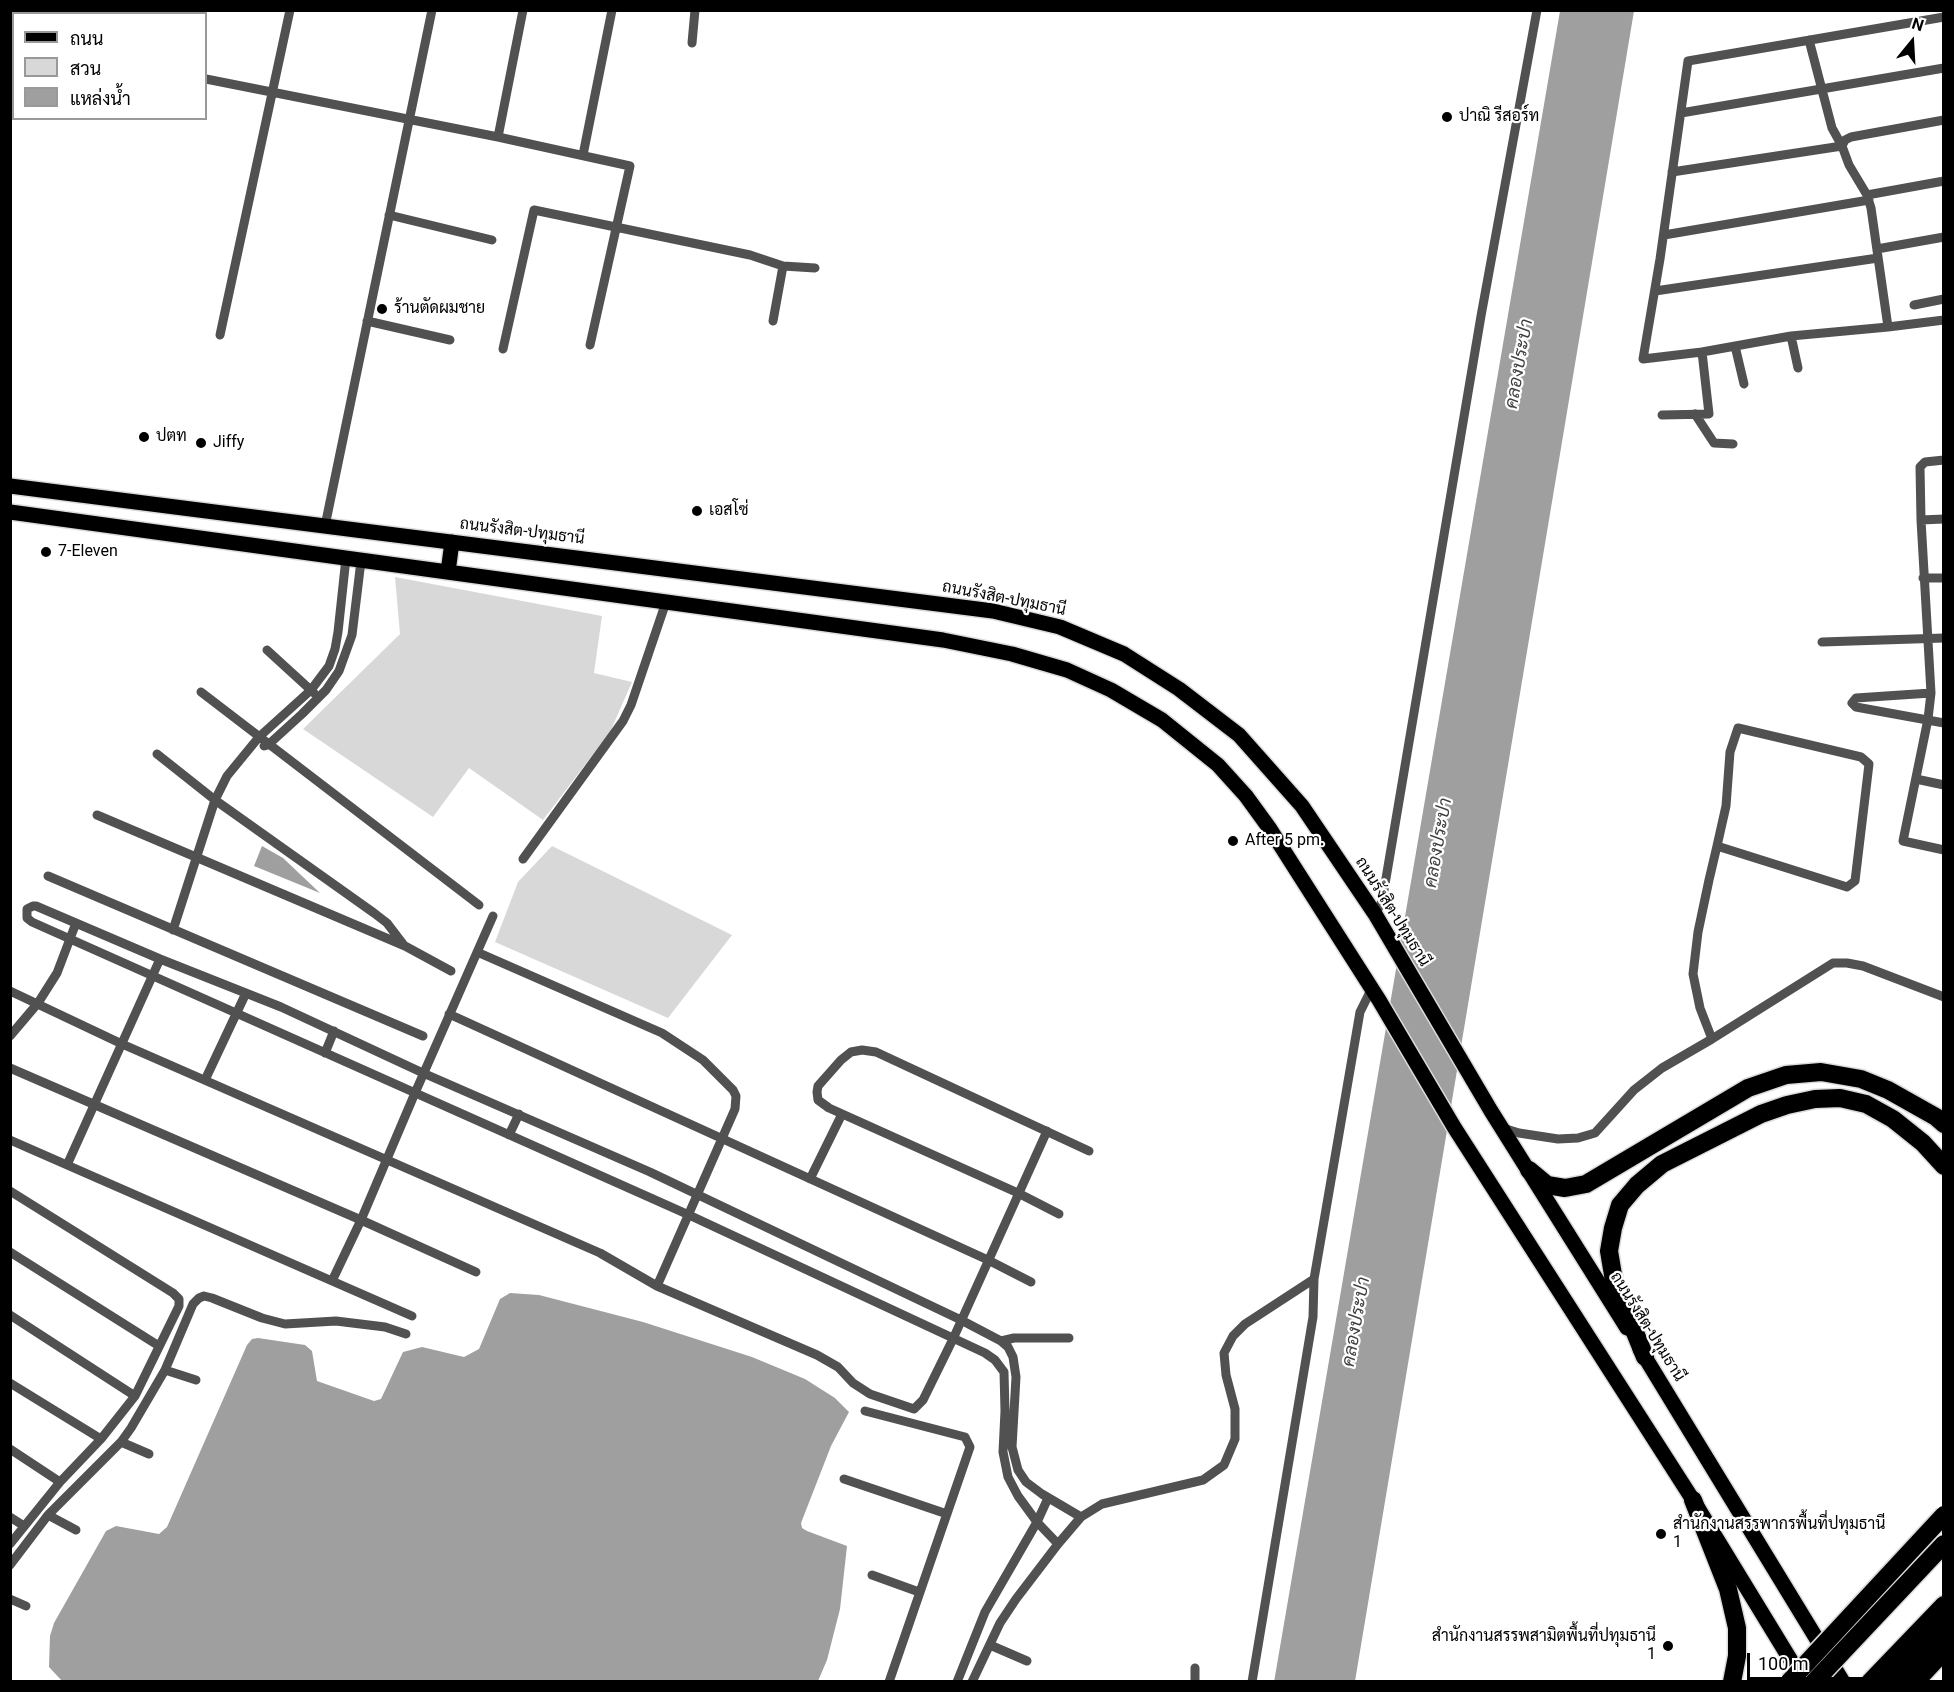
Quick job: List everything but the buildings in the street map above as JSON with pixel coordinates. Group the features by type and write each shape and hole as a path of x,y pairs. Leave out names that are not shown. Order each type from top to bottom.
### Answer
{"highway":[{"path":"1529,1170 1547,1185 1565,1188 1586,1184 1748,1089 1786,1075 1821,1072 1861,1079 1888,1090 1936,1117 1944,1124"},
{"path":"1645,1358 1614,1281 1609,1251 1612,1228 1620,1205 1637,1185 1662,1164 1761,1114 1815,1099 1840,1098 1866,1104 1893,1119 1923,1143 1944,1166"},
{"path":"1925,1111 1944,1129"},
{"path":"1693,1500 1728,1589 1737,1628 1737,1656 1731,1682"},
{"path":"1789,1682 1944,1515"},
{"path":"1814,1682 1944,1544"},
{"path":"1829,1682 1944,1560"},
{"path":"1870,1682 1944,1605"},
{"path":"1894,1682 1944,1629"},
{"path":"1915,1682 1944,1651"}],"main road":[{"name":"ถนนรังสิต-ปทุมธานี","path":"10,486 940,603 1026,618 1060,627 1081,634 1144,665 1209,710 1239,735 1302,806 1375,914 1491,1111 1843,1682"},
{"path":"10,512 943,640 1003,652 1067,670 1129,699 1162,720 1218,765 1246,796 1270,829 1375,995 1454,1127 1693,1500 1804,1682"},
{"path":"448,572 452,542"}],"street":[{"path":"220,334 290,10"},
{"path":"325,526 432,10"},
{"path":"498,137 523,10"},
{"path":"583,155 612,10"},
{"path":"692,43 695,10"},
{"path":"1375,914 1383,902 1481,316 1537,10"},
{"path":"1944,17 1688,61 1664,235 1643,359 1702,352 1791,336 1944,321"},
{"path":"1809,40 1832,128 1849,165 1868,198 1888,327"},
{"path":"1681,113 1944,68"},
{"path":"207,79 408,121 498,137 630,166 590,345"},
{"path":"1842,146 1845,140 1851,137 1944,120"},
{"path":"1672,172 1842,146"},
{"path":"1664,235 1868,198 1944,181"},
{"path":"503,349 534,210 750,255 783,266 815,268"},
{"path":"389,215 492,240"},
{"path":"1655,291 1878,254 1944,237"},
{"path":"774,321 783,266"},
{"path":"1914,305 1944,299"},
{"path":"367,321 450,340"},
{"path":"1791,336 1798,369"},
{"path":"1735,346 1744,384"},
{"path":"1662,415 1709,414 1702,352"},
{"path":"1695,414 1714,443 1733,444"},
{"path":"1944,460 1925,462 1920,468 1923,578 1931,693 1928,719 1903,841 1944,850"},
{"path":"1921,520 1944,519"},
{"path":"173,930 216,800 227,776 259,737 311,690 328,666 334,649 346,558"},
{"path":"250,749 268,745 318,698 339,671 348,650 356,611 362,561"},
{"path":"1923,578 1944,578"},
{"path":"523,859 623,722 666,602"},
{"path":"1822,642 1944,638"},
{"path":"267,650 318,698"},
{"path":"201,692 478,905"},
{"path":"1931,693 1857,698 1852,702 1854,706 1944,723"},
{"path":"1712,1039 1700,1008 1693,974 1698,932 1717,846 1726,806 1730,752 1738,728 1861,757 1869,764 1855,881 1847,887 1717,846"},
{"path":"157,754 216,800 387,923 405,946"},
{"path":"1916,779 1944,785"},
{"path":"97,815 405,946 451,971"},
{"path":"48,876 423,1036"},
{"path":"1058,1544 1037,1522 1018,1496 1008,1477 1003,1452 1004,1372 995,1360 985,1353 689,1215 32,922 27,918 27,909 36,906 334,1031 698,1195 962,1320 1001,1341 1008,1347 1013,1357 1016,1377 1012,1447 1017,1470 1026,1482 1081,1517"},
{"path":"332,1281 361,1220 423,1072 493,916"},
{"path":"10,1036 38,1002 57,973 76,923"},
{"path":"477,952 662,1033 703,1060 733,1090 736,1096 735,1109 657,1286"},
{"path":"67,1165 160,959"},
{"path":"1503,1128 1558,1139 1578,1138 1595,1133 1634,1090 1662,1068 1833,963 1863,966 1944,997"},
{"path":"10,991 38,1002 122,1044 600,1253 657,1286 817,1355 838,1368 862,1390 914,1409 924,1400 1047,1131"},
{"path":"205,1080 246,993"},
{"path":"1252,1682 1313,1317 1314,1279 1360,1012 1375,995"},
{"path":"449,1014 988,1260 1031,1282"},
{"path":"325,1053 334,1031"},
{"path":"1059,1214 1018,1193 829,1108 818,1100 818,1086 851,1052 862,1050 876,1052 1089,1151"},
{"path":"10,1068 476,1272"},
{"path":"509,1135 519,1114"},
{"path":"810,1179 842,1114"},
{"path":"10,1140 412,1316"},
{"path":"10,1191 173,1293 179,1299 179,1306 135,1395 101,1439 60,1482 10,1544"},
{"path":"10,1252 159,1346"},
{"path":"972,1682 1000,1623 1058,1544 1081,1517 1102,1504 1203,1480 1224,1465 1235,1439 1235,1409 1226,1375 1224,1353 1233,1336 1245,1324 1314,1279"},
{"path":"10,1565 48,1515 121,1442 131,1428 165,1370 194,1304 199,1298 204,1296 272,1322 285,1324 336,1321 385,1326 406,1334"},
{"path":"10,1315 135,1395"},
{"path":"1001,1341 1014,1338 1069,1338"},
{"path":"165,1370 196,1380"},
{"path":"10,1383 101,1439"},
{"path":"865,1411 965,1437 970,1447 889,1682"},
{"path":"121,1442 149,1454"},
{"path":"10,1449 60,1482"},
{"path":"843,1479 947,1514"},
{"path":"957,1682 985,1612 1037,1522 1048,1498"},
{"path":"48,1515 76,1530"},
{"path":"10,1517 24,1526"},
{"path":"872,1575 919,1592"},
{"path":"10,1599 26,1606"},
{"path":"990,1646 1027,1661"},
{"path":"1195,1668 1195,1682"}],"green space":[{"path":"395,577 602,616 594,673 632,682 610,732 543,820 469,768 433,817 303,729 400,634"},
{"path":"552,846 732,935 668,1018 495,942 518,882"}],"water":[{"name":"คลองประปา","path":"1560,11 1634,11 1355,1681 1274,1682"},
{"path":"262,846 283,858 320,893 254,866"},
{"path":"510,1293 539,1295 643,1322 752,1357 805,1379 835,1398 849,1412 831,1446 801,1523 802,1528 807,1531 847,1546 840,1609 827,1660 818,1681 63,1682 49,1667 50,1636 54,1623 106,1531 116,1526 159,1534 167,1527 247,1345 252,1339 305,1345 312,1351 317,1381 374,1401 381,1399 403,1352 422,1347 464,1357 479,1349 500,1299"}],"place":[{"name":"ปาณิ รีสอร์ท","path":"1447,117"},
{"name":"ร้านตัดผมชาย","path":"382,309"},
{"name":"ปตท","path":"144,437"},
{"name":"Jiffy","path":"201,443"},
{"name":"เอสโซ่","path":"697,511"},
{"name":"7-Eleven","path":"46,552"},
{"name":"After 5 pm.","path":"1233,841"},
{"name":"สำนักงานสรรพากรพื้นที่ปทุมธานี 1","path":"1661,1534"},
{"name":"สำนักงานสรรพสามิตพื้นที่ปทุมธานี 1","path":"1668,1646"}]}
